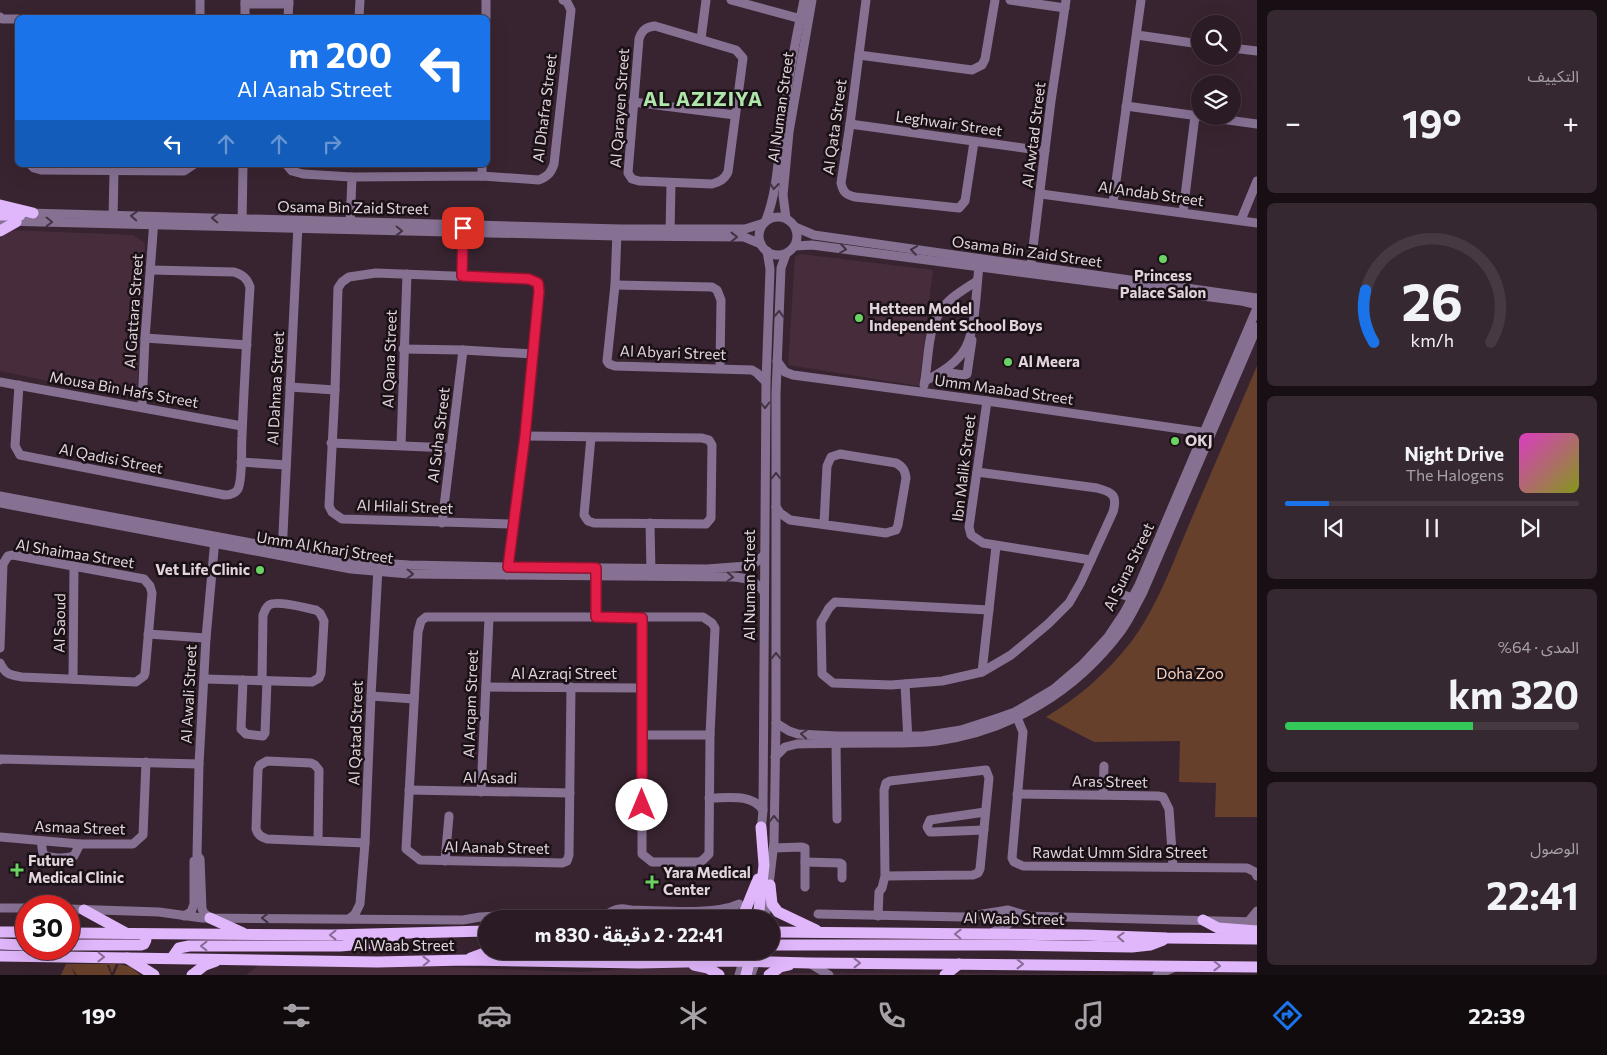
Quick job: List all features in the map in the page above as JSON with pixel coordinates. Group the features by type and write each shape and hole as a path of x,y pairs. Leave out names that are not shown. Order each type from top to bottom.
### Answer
{"main road":[{"path":"0,205 30,213"},
{"path":"0,214 20,216 30,213"},
{"path":"0,231 16,222"},
{"path":"759,910 764,864 761,827"},
{"path":"745,910 758,879"},
{"path":"770,885 772,904 778,912 820,932"},
{"path":"84,910 128,934"},
{"path":"210,918 247,935"},
{"path":"1203,920 1218,928 1257,932"},
{"name":"Al Waab Street","path":"80,933 358,935 478,931"},
{"path":"0,932 15,932"},
{"name":"Al Waab Street","path":"780,932 1257,939"},
{"path":"159,934 169,938 178,955 193,946 358,945 392,939 409,933"},
{"path":"80,945 141,945 146,940 144,934"},
{"path":"780,945 1141,947 1167,938"},
{"path":"0,944 15,944"},
{"path":"786,962 782,955 788,951 983,952 1006,945"},
{"name":"Al Waab Street","path":"0,956 126,957 178,955 226,959 377,962 467,960 638,963 694,960"},
{"path":"467,960 478,956"},
{"path":"126,957 154,975"},
{"path":"192,975 205,966 226,959"},
{"path":"746,975 750,960"},
{"name":"Al Waab Street","path":"776,960 809,963 1257,966"},
{"path":"682,961 708,968 719,975"},
{"path":"769,975 784,966 809,963"},
{"path":"945,975 959,964"}],"street":[{"path":"200,0 200,15"},
{"path":"360,0 361,15"},
{"path":"486,0 486,15"},
{"name":"Al Dhafra Street","path":"289,167 292,171 303,174 352,177 482,176 539,180 546,177 551,172 554,164 571,10 567,2 563,0"},
{"path":"700,40 706,0"},
{"path":"730,0 804,20"},
{"name":"Al Numan Street","path":"786,218 782,195 804,20 804,0"},
{"name":"Al Numan Street","path":"765,222 773,196 782,126 804,20 812,0"},
{"name":"Al Qata Street","path":"866,0 841,183 844,192 855,197 959,208 965,201 974,142"},
{"path":"859,56 972,70 982,65 985,59 995,0"},
{"path":"1010,0 1065,4"},
{"path":"1113,203 1141,0"},
{"path":"245,15 245,2 288,2 288,15"},
{"name":"Al Awtad Street","path":"1031,270 1065,4"},
{"path":"1,19 15,19"},
{"name":"Al Qarayen Street","path":"655,26 736,50 743,58 728,172 725,178 712,184 671,183 632,179 628,173 632,102 639,39 641,33 649,27 655,26"},
{"path":"1137,35 1191,43"},
{"path":"1241,49 1257,51"},
{"path":"632,102 736,115"},
{"path":"1126,106 1191,115"},
{"path":"1241,122 1257,124"},
{"name":"Leghwair Street","path":"850,124 1045,151"},
{"path":"1183,212 1194,125"},
{"path":"33,167 41,170 114,171 184,171 190,167"},
{"path":"242,223 243,167"},
{"path":"482,167 482,176"},
{"path":"113,219 114,171"},
{"path":"350,226 352,177"},
{"path":"1241,220 1257,182"},
{"path":"670,233 671,183"},
{"name":"Al Andab Street","path":"1041,194 1257,222"},
{"name":"Osama Bin Zaid Street","path":"30,213 154,221 617,233 670,233 745,229 765,222"},
{"path":"776,216 786,218 795,227 798,236 795,246 786,254 776,255 767,251 761,244 759,233 765,222 776,216"},
{"name":"Osama Bin Zaid Street","path":"0,221 113,219"},
{"name":"Al Gattara Street","path":"142,407 154,221"},
{"name":"Al Dahnaa Street","path":"282,553 298,224"},
{"name":"Osama Bin Zaid Street","path":"795,227 814,235 1240,301 1257,307"},
{"path":"462,276 463,228"},
{"name":"Al Abyari Street","path":"617,233 607,361 615,366 752,370"},
{"name":"Osama Bin Zaid Street","path":"670,233 744,237 761,244"},
{"name":"Osama Bin Zaid Street","path":"795,246 812,245 979,267 1031,270 1257,298"},
{"name":"Al Numan Street","path":"754,910 763,810 766,356 770,269 767,251"},
{"name":"Al Numan Street","path":"766,910 774,848 776,360 781,268 786,254"},
{"path":"925,381 942,372 966,348 971,332 979,267"},
{"name":"Al Qadisi Street","path":"19,385 15,446 20,455 231,495 238,488 241,462 250,287 248,280 234,272 151,270"},
{"name":"Al Hilali Street","path":"508,571 525,436 539,291 538,283 529,279 376,273 349,277 338,288 329,506 332,512 342,519 513,524"},
{"name":"Al Qana Street","path":"401,445 406,274"},
{"path":"923,392 931,334 938,316 950,300 977,281"},
{"path":"614,285 712,287 716,290 722,300 720,368"},
{"name":"Al Suna Street","path":"776,723 789,732 798,734 937,741 969,735 992,728 1055,697 1096,661 1122,630 1143,592 1257,307"},
{"name":"Al Suna Street","path":"1016,715 1054,689 1082,666 1108,637 1139,585 1257,327"},
{"path":"942,372 967,374 973,342 971,332"},
{"path":"145,338 246,345"},
{"path":"404,349 533,354"},
{"name":"Al Suha Street","path":"442,523 463,350"},
{"path":"766,356 752,370 766,382"},
{"path":"776,360 782,369 793,375"},
{"path":"776,393 781,381 787,376 793,375"},
{"name":"Umm Maabad Street","path":"793,375 1208,433"},
{"name":"Mousa Bin Hafs Street","path":"0,382 242,426"},
{"path":"290,388 335,390"},
{"name":"Ibn Malik Street","path":"986,401 969,527 972,535 983,543 996,546 1091,560"},
{"path":"525,436 702,438 709,440 712,445 711,518 706,524 594,523 588,521 584,515 591,437"},
{"path":"332,443 451,448"},
{"path":"776,507 780,513 790,520 886,533 896,530 906,478 902,466 896,463 840,454 831,457 827,466 824,524"},
{"path":"241,462 286,465"},
{"path":"977,472 1097,488 1107,491 1114,496 1116,502 1113,512 1081,582 1069,603 1012,655 982,672 942,681 891,686 833,683 822,674 821,622 835,602 989,610"},
{"name":"Umm Al Kharj Street","path":"0,496 282,553 409,574 508,571 651,572 747,566 754,564 764,555"},
{"name":"Umm Al Kharj Street","path":"0,503 215,540"},
{"path":"776,536 778,530 790,520"},
{"path":"650,523 651,572"},
{"name":"Al Awali Street","path":"184,916 191,912 194,904 194,859 197,854 199,764 206,638 215,540"},
{"path":"982,672 996,546"},
{"name":"Al Shaimaa Street","path":"0,648 3,564 8,556 13,555 144,579 150,586 152,593 145,673 136,682 22,677 11,675 4,671 0,664"},
{"name":"Al Saoud","path":"73,679 74,566"},
{"name":"Al Qatad Street","path":"367,919 360,904 365,843 378,568"},
{"path":"596,572 596,617"},
{"name":"Umm Al Kharj Street","path":"651,572 747,578 754,581 764,592"},
{"path":"1121,594 1132,598"},
{"path":"204,678 264,681 312,682 319,678 321,673 324,621 320,613 316,610 278,603 268,606 264,615 264,681 265,733 263,736 246,734 241,729 242,680"},
{"name":"Al Aanab Street","path":"571,688 569,856 566,861 562,863 420,860 406,849 418,632 421,621 426,617 703,617 712,622 715,628 707,856 699,862 652,862 642,854 642,618"},
{"name":"Al Arqam Street","path":"481,792 489,618"},
{"path":"148,634 206,638"},
{"path":"905,684 908,739"},
{"name":"Al Azraqi Street","path":"486,688 642,688"},
{"path":"371,696 414,699"},
{"name":"Rawdat Umm Sidra Street","path":"1016,715 1023,732 1012,858 1014,862 1024,866 1247,868 1255,872 1257,876"},
{"path":"642,735 710,735"},
{"name":"Al Suna Street","path":"775,756 785,747 797,744 908,739"},
{"path":"836,742 837,820"},
{"path":"0,760 199,764"},
{"path":"318,841 319,770 311,763 267,761 260,764 258,769 256,828 261,837 318,841 365,843"},
{"name":"Asmaa Street","path":"0,836 80,844 133,844 141,838 144,831 146,762"},
{"path":"1103,795 1104,766"},
{"path":"881,916 879,892 885,876 884,790 886,783 986,770 988,778 984,830 978,873 973,876 885,876"},
{"path":"709,798 747,798 756,794 763,785"},
{"name":"Al Asadi","path":"409,790 570,793"},
{"name":"Aras Street","path":"1017,794 1163,797 1169,809 1173,866"},
{"path":"747,798 756,802 763,810"},
{"path":"984,830 930,832 927,827 930,820 985,812"},
{"path":"445,861 449,816"},
{"path":"41,841 43,854 47,857 69,858 74,856 80,844"},
{"path":"774,848 804,848 806,851 805,887"},
{"name":"Al Awali Street","path":"197,854 200,859 202,909 206,916 210,918"},
{"path":"805,862 840,863 842,878"},
{"path":"349,919 355,914 360,904"},
{"path":"717,910 739,904"},
{"path":"0,908 15,908"},
{"path":"615,910 618,908 630,910"},
{"name":"Al Waab Street","path":"80,910 159,912 210,918 463,920 478,917"},
{"path":"998,911 1007,915 1010,922"},
{"path":"818,914 964,917 998,911 1013,911 1027,916"},
{"path":"985,934 1002,930 1018,917 1027,916 1252,922 1257,911"},
{"path":"739,975 748,960"},
{"path":"751,960 751,975"},
{"name":"Al Waab Street","path":"809,963 829,975"},
{"name":"Al Waab Street","path":"1157,975 1184,965"}],"shaded area":[{"path":"8,230 133,235 145,243 137,392 131,398 0,371 0,239"},
{"name":"Hetteen Model Independent School Boys","path":"800,254 933,270 919,386 788,365 795,257"},
{"path":"265,960 581,972 694,964 720,975 246,975"},
{"path":"767,973 1125,974 1125,975 766,975"}],"green space":[{"name":"Doha Zoo","path":"1257,366 1257,817 1215,817 1216,783 1179,782 1180,741 1094,742 1046,717 1081,693 1102,674 1140,630 1170,571"},
{"path":"66,964 116,964 112,973 109,965 107,965 111,975 77,975 71,967 75,975 61,975"},
{"path":"119,964 131,967 140,975 114,975"}],"place":[{"name":"Princess Palace Salon","path":"1163,259"},
{"name":"Hetteen Model Independent School Boys","path":"859,318"},
{"name":"Al Meera","path":"1008,362"},
{"name":"OKJ","path":"1175,441"},
{"name":"Vet Life Clinic","path":"260,570"},
{"name":"Future Medical Clinic","path":"17,870"},
{"name":"Yara Medical Center","path":"652,882"}],"district":[{"name":"AL AZIZIYA","path":"703,99"}],"route":[{"path":"463,228 462,276 529,279 538,283 539,291 525,436 508,567 596,568 596,617 642,618 642,805"}]}
